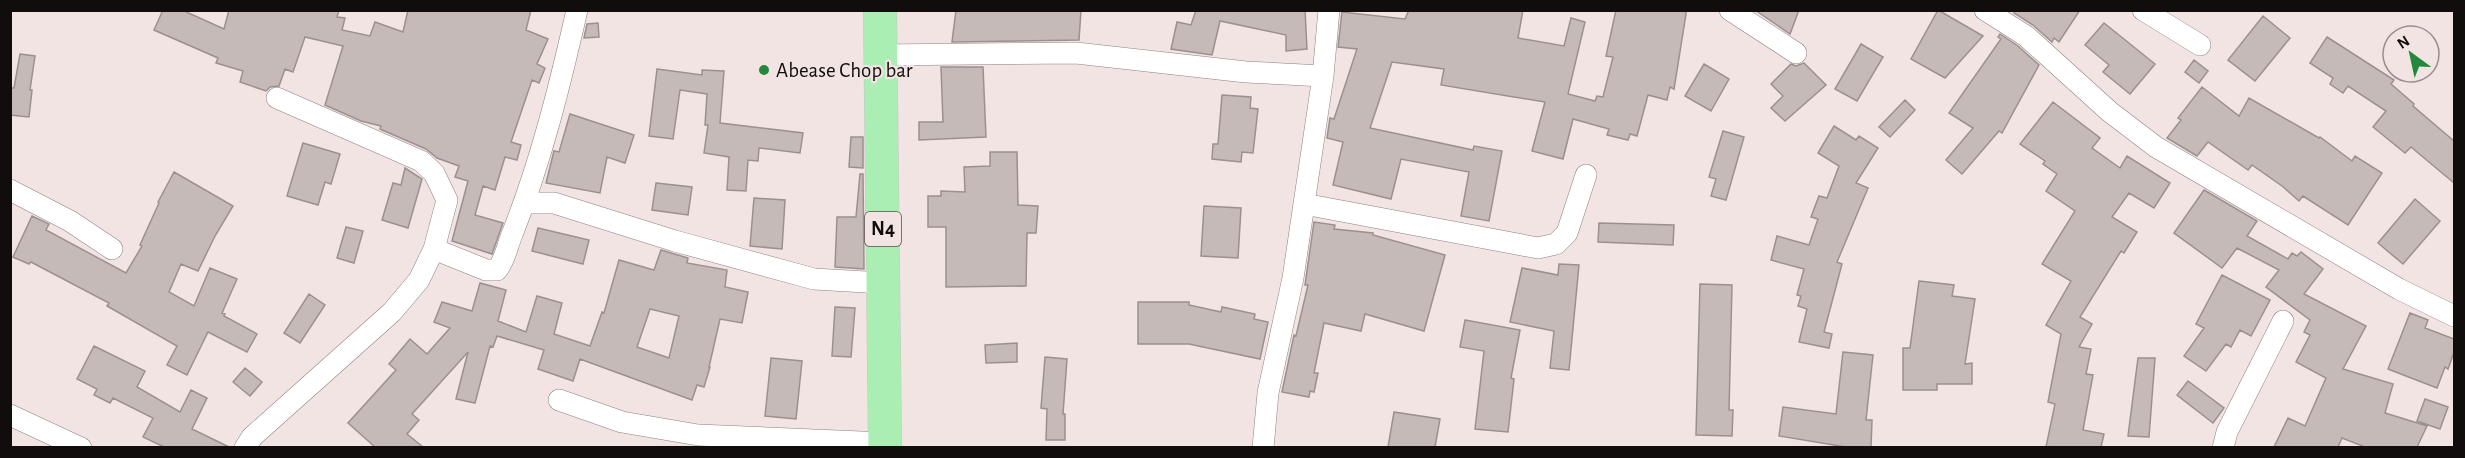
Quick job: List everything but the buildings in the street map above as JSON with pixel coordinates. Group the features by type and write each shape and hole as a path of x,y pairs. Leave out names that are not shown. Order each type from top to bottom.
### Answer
{"highway":[{"name":"N4","path":"880,10 885,445"}],"street":[{"path":"434,249 486,270 497,270 504,261 509,240 525,203 563,72 577,10"},
{"path":"1263,447 1268,393 1293,278 1323,75 1329,10"},
{"path":"1730,10 1797,53"},
{"path":"1985,10 2026,36 2110,112 2156,147 2399,289 2454,316"},
{"path":"2143,10 2200,45"},
{"path":"880,55 1076,52 1246,72 1323,75"},
{"path":"246,447 252,437 392,312 419,280 434,249 447,200 434,173 421,161 277,98"},
{"path":"1304,204 1538,248 1556,244 1567,233 1586,175"},
{"path":"10,190 69,221 112,249"},
{"path":"525,203 554,203 675,241 814,279 883,283"},
{"path":"2223,447 2228,432 2283,321"},
{"path":"559,400 622,422 698,435 885,445"},
{"path":"10,415 81,447"}],"place":[{"name":"Abease Chop bar","path":"764,70"}]}
